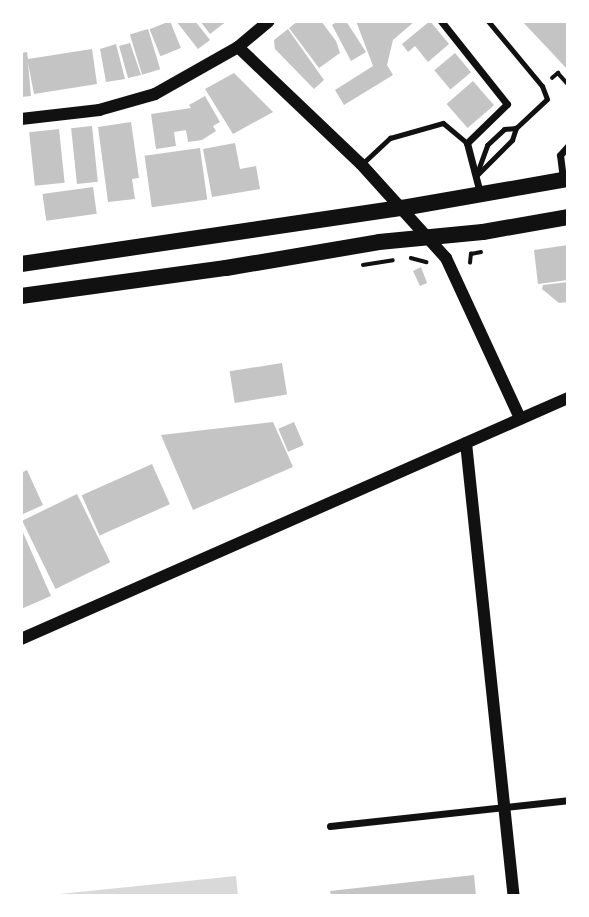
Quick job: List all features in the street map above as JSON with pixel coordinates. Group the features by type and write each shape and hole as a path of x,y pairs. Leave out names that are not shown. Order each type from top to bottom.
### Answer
{"main road":[{"path":"21,264 402,208 566,179"},
{"path":"21,296 226,268 379,242 429,238 568,217"}],"street":[{"path":"21,119 99,110 155,94 238,47 269,21"},
{"path":"442,21 507,104 467,143 480,194"},
{"path":"238,47 361,164 446,258 520,418"},
{"path":"566,179 560,155 568,146"},
{"path":"21,639 568,398"},
{"path":"466,443 514,896"},
{"path":"330,826 568,800"}],"lane":[{"path":"477,176 512,140 516,128 547,99 542,86 488,21"},
{"path":"361,164 390,138 443,123 467,143"},
{"path":"477,176 487,145 504,129 516,128"}],"path":[{"path":"551,78 558,73 568,84"},
{"path":"563,78 568,73"},
{"path":"470,263 471,254 493,250"},
{"path":"393,260 414,258 426,262"}],"shaded area":[{"path":"236,876 238,896 40,896"}],"building":[{"path":"170,21 181,48 160,56 150,29"},
{"path":"176,21 195,21 210,40 198,49"},
{"path":"200,21 227,21 210,34"},
{"path":"298,21 321,21 336,41 340,53 319,68 289,28"},
{"path":"338,21 346,21 366,52 351,61 332,25"},
{"path":"356,21 415,21 393,40 387,65 393,75 344,105 335,90 373,66"},
{"path":"430,21 449,44 428,62 415,46 408,52 402,44"},
{"path":"522,21 568,21 568,70"},
{"path":"148,29 160,69 142,75 130,35"},
{"path":"288,29 324,80 314,89 275,49 274,40"},
{"path":"130,43 141,75 128,78 119,46"},
{"path":"116,44 125,79 106,82 100,49"},
{"path":"92,49 97,84 34,94 28,63 31,96 21,97 21,53 27,52 28,59"},
{"path":"455,53 471,72 450,90 434,70"},
{"path":"234,73 273,112 233,134 205,89"},
{"path":"473,81 494,105 468,128 447,104"},
{"path":"205,96 220,122 213,126 216,131 202,140 188,142 186,130 174,132 176,146 156,149 151,114 191,108 189,105"},
{"path":"131,122 139,178 132,179 135,199 108,202 98,127"},
{"path":"92,126 98,182 77,184 71,128"},
{"path":"59,129 65,183 35,186 29,132"},
{"path":"235,143 240,169 256,166 260,189 212,197 203,149"},
{"path":"200,148 207,199 152,207 145,156"},
{"path":"93,187 97,214 46,221 42,194"},
{"path":"568,245 568,280 538,284 534,250"},
{"path":"421,267 427,283 420,286 413,271"},
{"path":"568,282 568,302 559,303 542,289 543,285"},
{"path":"282,363 287,395 235,403 230,371"},
{"path":"273,422 293,467 193,510 161,435"},
{"path":"294,422 304,445 288,452 278,429"},
{"path":"152,464 170,504 100,536 82,495"},
{"path":"27,470 43,505 21,515 21,473"},
{"path":"77,494 110,562 55,589 22,521"},
{"path":"21,528 51,596 21,609"},
{"path":"474,875 476,896 331,896 330,891"}]}
